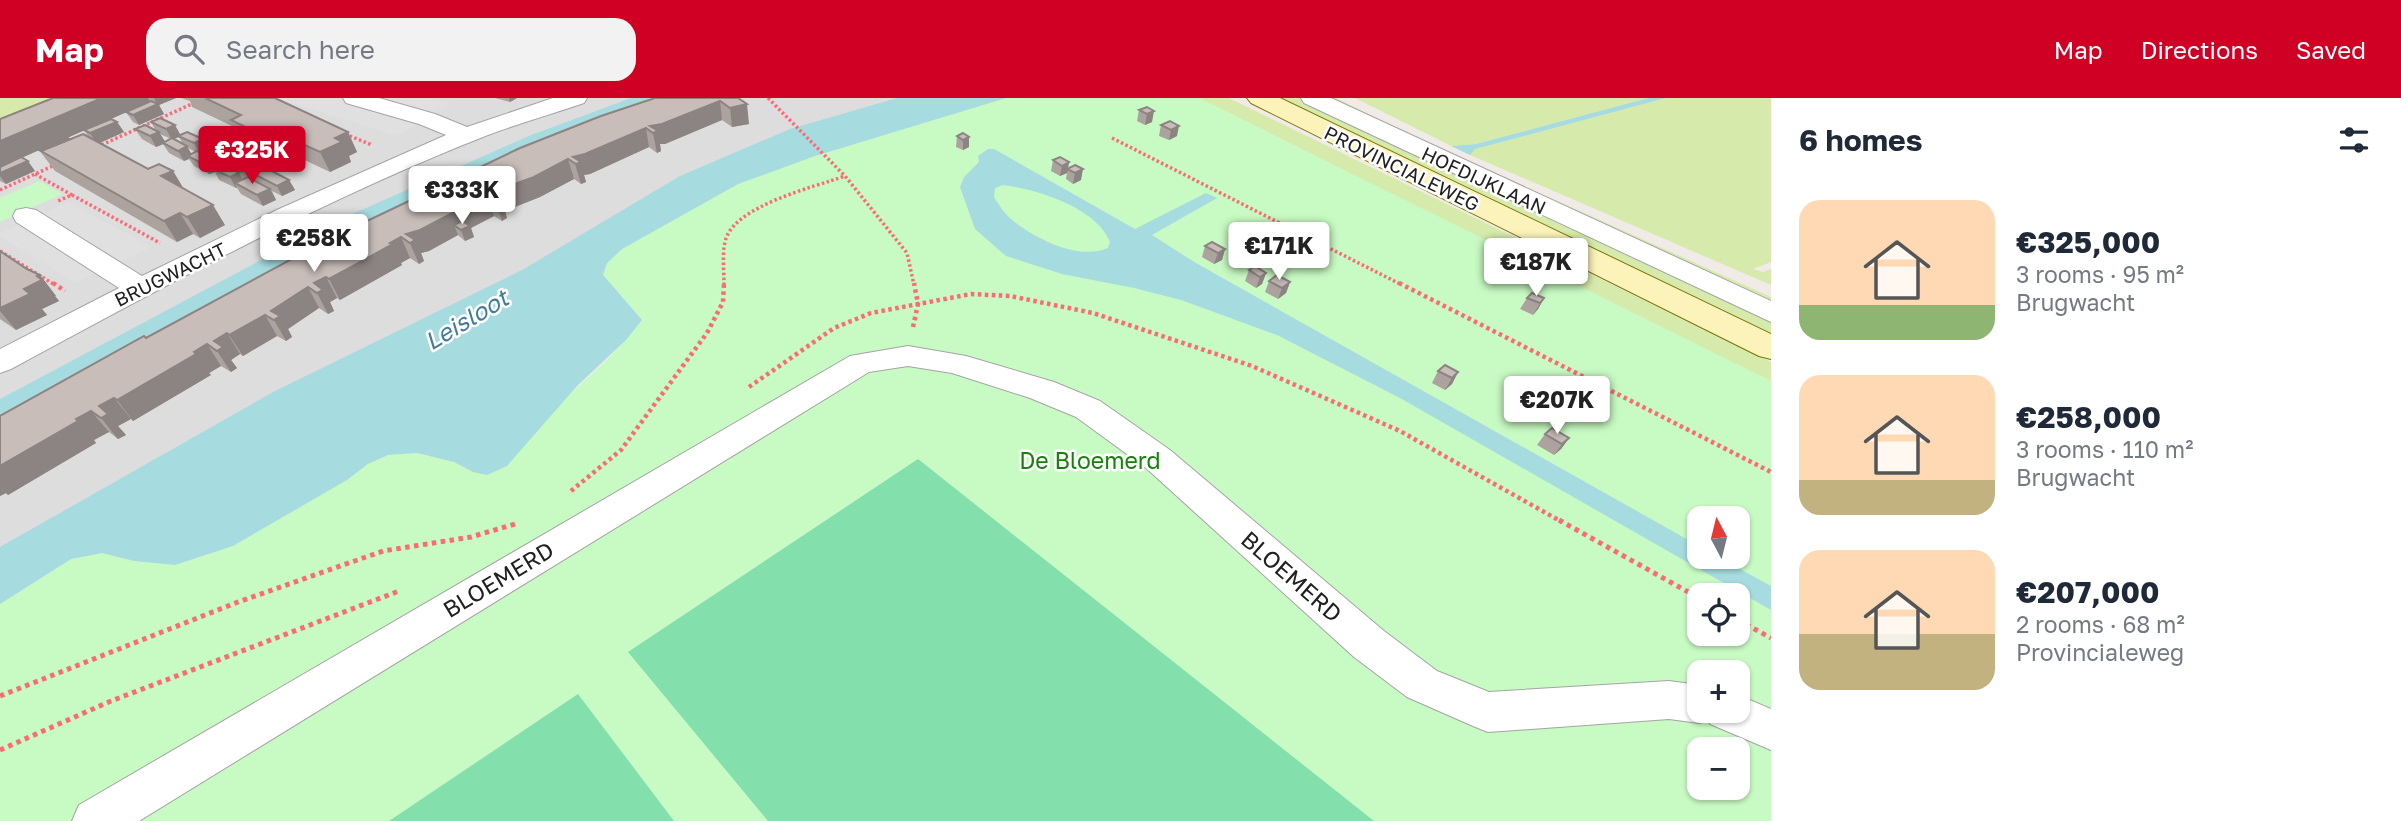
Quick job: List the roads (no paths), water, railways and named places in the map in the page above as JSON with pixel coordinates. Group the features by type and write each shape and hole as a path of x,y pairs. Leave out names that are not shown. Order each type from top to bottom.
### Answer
{"main road":[{"name":"PROVINCIALEWEG","path":"1261,98 1771,348"}],"street":[{"path":"354,98 429,120 467,135"},
{"name":"BRUGWACHT","path":"0,362 140,288 407,162 467,135 576,98"},
{"name":"HOFDIJKLAAN","path":"1312,98 1771,313"},
{"path":"26,216 140,288"},
{"name":"BLOEMERD","path":"96,821 861,363 908,356 955,363 1042,390 1087,410 1158,459 1369,644 1422,684 1488,712 1670,700 1687,702"},
{"path":"1750,721 1771,730"}],"water":[{"path":"631,98 680,98 0,424 0,399 323,227 531,135"},
{"name":"Leisloot","path":"897,98 1006,98 815,156 738,184 622,249 607,263 603,275 642,320 626,340 577,386 507,466 487,475 473,472 454,462 417,453 388,455 368,464 347,480 233,546 175,565 134,561 102,553 71,559 0,604 0,547 273,392 522,270 680,176 790,129"},
{"path":"1648,98 1666,98 1475,149 1470,155 1451,146 1476,144"},
{"path":"988,149 994,149 1135,229 1206,193 1217,198 1152,235 1196,263 1687,539 1687,562 1400,398 1277,335 1181,300 1062,274 1006,256 975,229 960,187 964,177 979,162 978,156","holes":["1003,185 1064,202 1093,219 1110,242 1108,248 1083,252 1057,246 1011,219 994,197 995,188"]},
{"path":"1699,569 1740,569 1771,586 1771,610 1750,598 1750,583 1724,583"}],"park label":[{"name":"De Bloemerd","path":"1090,460"}]}
